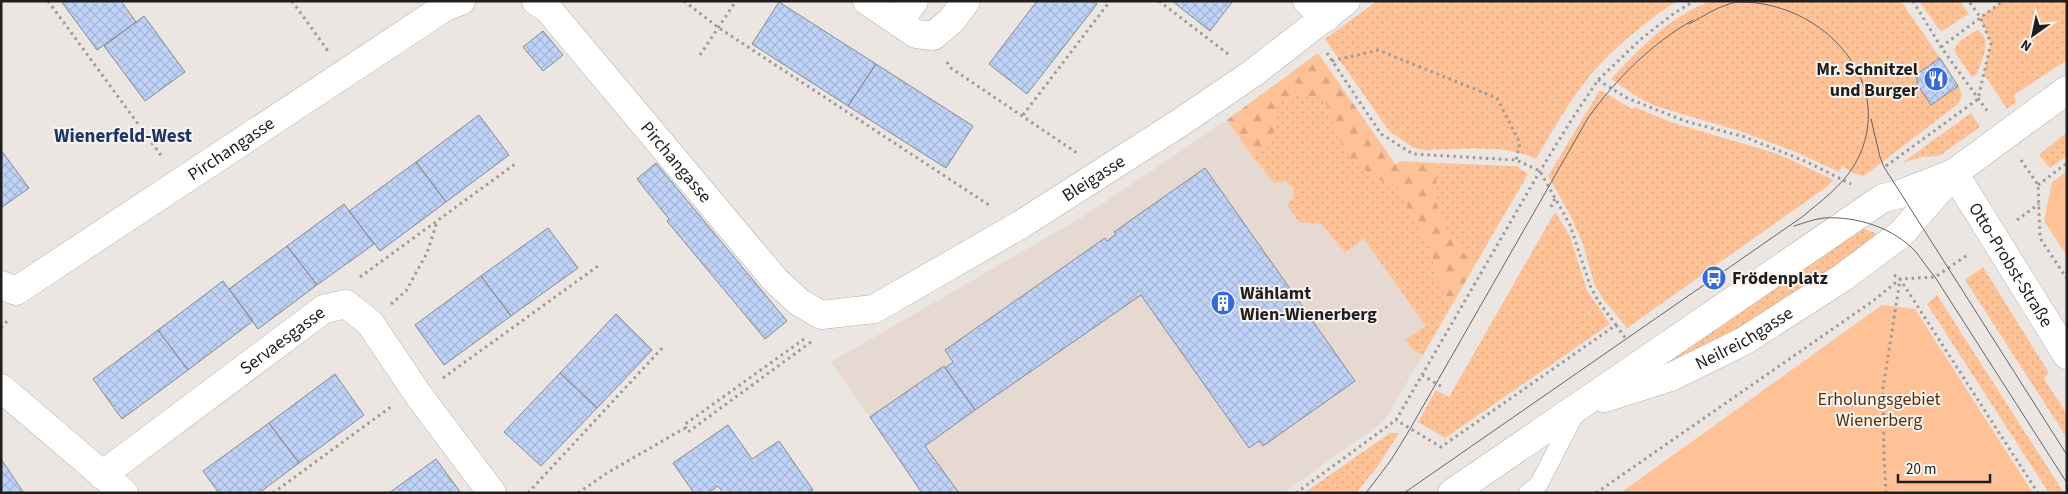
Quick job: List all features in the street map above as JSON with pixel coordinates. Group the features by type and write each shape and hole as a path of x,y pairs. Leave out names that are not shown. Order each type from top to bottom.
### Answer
{"street":[{"name":"Pirchangasse","path":"1,285 16,291 445,7 461,1"},
{"name":"Pirchangasse","path":"536,1 548,9 776,281 799,302 821,315"},
{"path":"867,1 916,34 933,36 951,21 966,1"},
{"path":"898,22 914,1"},
{"name":"Bleigasse","path":"821,315 874,309 1020,226 1253,73 1323,12"},
{"name":"Neilreichgasse","path":"1580,405 1671,377 1744,341 1842,278 1901,234 1954,173 2067,90"},
{"name":"Neilreichgasse","path":"1452,493 1882,198 1900,194 1954,173"},
{"name":"Otto-Probst-Straße","path":"1954,173 2067,355"},
{"name":"Servaesgasse","path":"102,475 324,309 346,304 370,323 417,393 492,493"},
{"path":"1,388 124,493"}],"lane":[{"name":"Neilreichgasse","path":"1528,493 1539,484 1580,405"}],"path":[{"path":"48,1 181,182"},
{"path":"292,1 344,73"},
{"path":"684,1 719,28 1020,226"},
{"path":"700,55 736,1"},
{"path":"1023,116 1110,1"},
{"path":"1159,1 1253,73"},
{"path":"1296,493 1396,420 1540,171 1598,80 1641,39 1673,14 1694,1"},
{"path":"1913,1 1941,47 1978,99"},
{"path":"1884,167 1978,99 1991,43 1980,17 1969,1"},
{"path":"1941,47 2003,1"},
{"path":"1323,12 1332,61 1381,134 1412,154 1516,160 1540,171 1556,197 1572,232 1591,288 1616,325 1441,447 1396,420"},
{"path":"933,36 951,68 1104,172"},
{"path":"1332,61 1378,50 1498,98 1520,143 1516,160"},
{"path":"1598,80 1627,98 1685,121 1745,137 1807,162 1857,187"},
{"path":"2038,185 2067,163"},
{"path":"346,304 348,286 515,164"},
{"path":"1550,207 1556,197"},
{"path":"2039,204 2040,238 2067,279"},
{"path":"370,323 406,290 427,253 437,221"},
{"path":"274,493 598,266"},
{"path":"1596,493 1873,301 1900,280"},
{"path":"1886,493 1884,388 1900,280"},
{"path":"1900,280 2038,493"},
{"path":"578,493 607,473 685,428 684,425 804,339"},
{"path":"685,428 688,432 812,342"},
{"path":"528,493 664,346"},
{"path":"1422,375 1442,387"}],"shaded area":[{"path":"1318,53 1471,273 1386,418 1379,425 1283,493 922,493 831,362 1084,216 1227,120"}],"green space":[{"path":"1377,1 1676,1 1633,34 1593,72 1570,103 1536,159 1524,154 1496,149 1423,150 1412,147 1389,131 1325,39"},
{"path":"1711,1 1901,1 1940,58 1917,74 1931,105 1958,86 1961,93 1960,100 1958,104 1864,176 1855,174 1842,166 1839,172 1798,153 1740,131 1658,107 1639,98 1611,79 1656,34 1682,15"},
{"path":"1919,1 1960,1 1969,14 1942,31"},
{"path":"2003,1 2067,1 2067,60 2014,95 2016,102 2007,109 1984,74 1991,43 1980,17"},
{"path":"1977,30 1982,34 1986,44 1977,74 1972,77 1954,49 1960,41"},
{"path":"1318,53 1395,164 1402,161 1437,163 1436,199 1441,217 1456,243 1475,265 1451,306 1438,279 1428,244 1397,186 1379,180 1352,161 1335,132 1332,111 1320,97 1295,95 1279,102 1275,111 1276,125 1274,135 1253,157 1227,120"},
{"path":"1600,90 1632,109 1635,107 1670,122 1778,154 1834,180 1627,328 1603,299 1594,283 1583,244 1571,217 1548,176"},
{"path":"1295,95 1320,97 1332,111 1335,131 1379,180 1397,186 1428,244 1438,279 1451,306 1423,355 1413,350 1405,340 1426,326 1364,239 1345,252 1321,224 1299,222 1287,205 1294,197 1293,187 1284,181 1274,183 1253,157 1274,135 1276,125 1275,111 1279,102"},
{"path":"1971,113 1980,127 1939,156 1921,157 1902,163"},
{"path":"2067,132 2067,156 2050,168 2039,155"},
{"path":"1437,163 1516,166 1528,174 1475,265 1456,243 1441,217 1436,199"},
{"path":"2067,171 2067,256 2044,221 2052,182"},
{"path":"1555,212 1570,236 1587,290 1610,324 1445,438 1418,422 1436,390 1449,397"},
{"path":"1859,227 1880,235 1783,305 1668,366 1667,362"},
{"path":"1983,267 2049,373 2044,379 2067,414 2067,438 1965,280"},
{"path":"1937,295 2064,493 2049,493 1927,304"},
{"name":"Erholungsgebiet Wienerberg","path":"1882,305 1915,309 2033,493 1620,493"},
{"path":"1390,433 1399,433 1378,466 1356,493 1304,493"}],"building":[{"path":"61,1 121,1 136,22 97,50"},
{"path":"1037,1 1093,1 1097,4 1027,94 989,64"},
{"path":"1172,1 1233,1 1210,31"},
{"path":"779,2 876,64 848,106 752,44"},
{"path":"144,16 185,72 145,101 104,46"},
{"path":"543,31 563,55 543,71 523,47"},
{"name":"Mr. Schnitzel und Burger","path":"1940,58 1958,86 1931,105 1917,84 1917,74"},
{"path":"876,64 973,126 946,168 848,106"},
{"path":"479,115 509,155 446,202 416,162"},
{"path":"1,150 29,188 1,208"},
{"path":"416,162 446,202 380,251 349,211"},
{"path":"656,163 787,321 765,339 667,221 669,219 637,179"},
{"name":"Wählamt Wien-Wienerberg","path":"1205,168 1355,381 1263,446 1259,441 1249,448 1141,295 975,410 945,368 953,362 945,350 1105,238 1107,241 1116,234 1114,232"},
{"path":"344,204 374,244 317,285 287,246"},
{"path":"548,228 578,268 511,316 481,276"},
{"path":"287,246 317,285 258,329 229,289"},
{"path":"481,276 511,316 444,365 415,325"},
{"path":"223,281 253,321 188,370 158,330"},
{"path":"616,314 652,350 597,408 560,373"},
{"path":"158,330 188,370 122,419 93,379"},
{"path":"944,366 975,410 925,446 959,493 922,493 870,417"},
{"path":"560,373 597,408 541,466 504,432"},
{"path":"335,374 364,415 299,463 269,423"},
{"path":"269,423 299,463 259,493 219,493 203,471"},
{"path":"728,425 752,459 779,441 813,490 808,493 723,493 718,486 708,493 694,493 673,463"},
{"path":"1,459 24,493 1,493"},
{"path":"436,459 461,493 389,493"}],"tram line":[{"path":"1404,493 1802,217 1838,186 1855,164 1866,134 1868,105 1860,77 1846,53 1824,32 1798,15 1769,5 1737,2 1718,8 1689,24"},
{"path":"1366,493 1391,460 1410,429 1588,118 1635,63 1663,40 1693,20"},
{"path":"1871,119 1884,167 2067,455"},
{"path":"1794,226 1824,218 1849,219 1886,230 1897,236 1916,252 1935,277 2067,483"}],"place":[{"name":"Mr. Schnitzel und Burger","path":"1936,79"},
{"name":"Frödenplatz","path":"1714,278"},
{"name":"Wählamt Wien-Wienerberg","path":"1223,303"}],"district":[{"name":"Wienerfeld-West","path":"123,135"}]}
